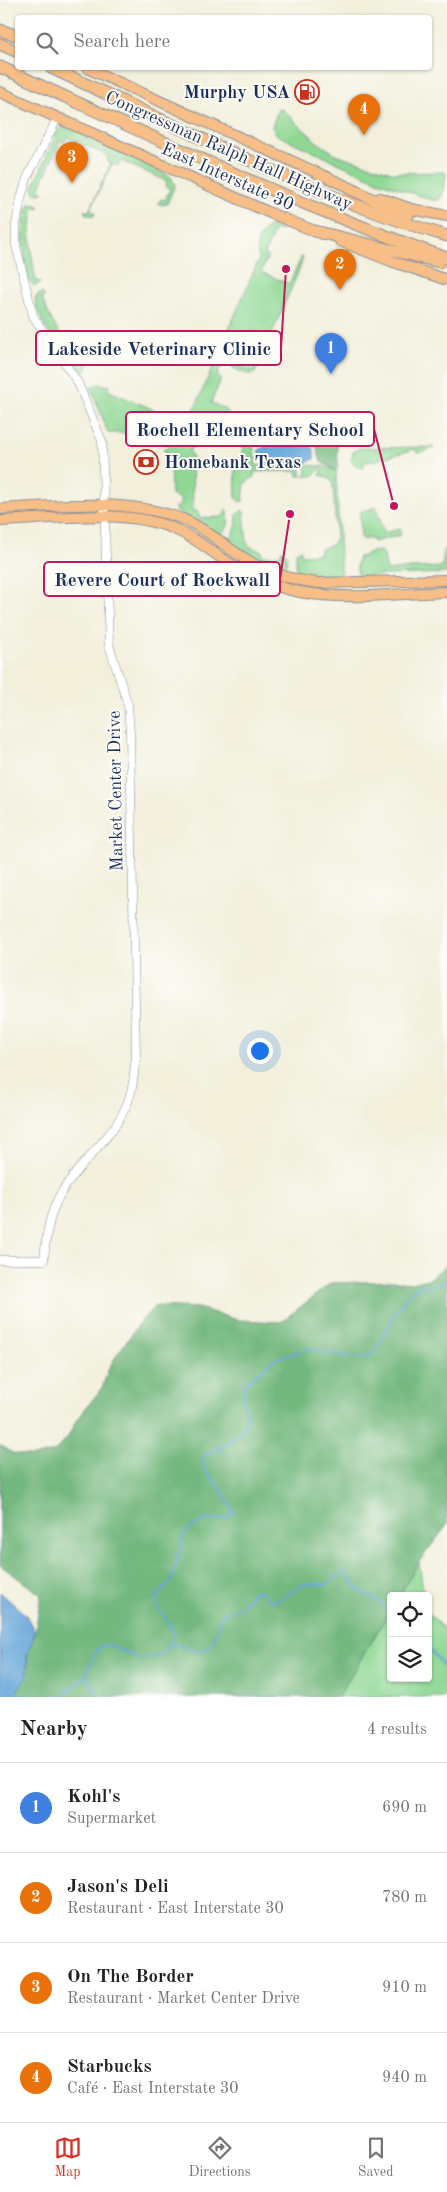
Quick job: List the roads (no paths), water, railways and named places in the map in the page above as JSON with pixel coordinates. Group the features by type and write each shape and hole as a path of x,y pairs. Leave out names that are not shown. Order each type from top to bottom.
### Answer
{"highway":[{"path":"0,28 15,34"},
{"path":"0,44 15,51"},
{"name":"Congressman Ralph Hall Highway","path":"0,67 232,173 348,222 447,258"},
{"name":"Congressman Ralph Hall Highway","path":"55,70 289,177 365,208 447,236"},
{"path":"349,188 404,215 447,230"},
{"path":"315,232 447,264"}],"main road":[{"path":"91,70 349,188 411,209 447,216"},
{"name":"East Interstate 30","path":"0,92 57,119 315,232 391,262 447,280"},
{"path":"0,509 103,505 142,507 185,520 216,538 250,562 272,572 299,580 326,583 447,580"},
{"path":"0,521 104,517 137,519 172,528 200,542 246,573 281,588 327,596 447,592"}],"street":[{"name":"Market Center Drive","path":"0,1260 44,1260 47,1229 62,1190 119,1119 131,1094 136,1058 130,733 128,705 109,645 102,441 78,383 33,316 16,245 19,206 27,178 57,119"}],"water":[{"path":"311,446 314,450 314,459 308,462 263,465 258,459 259,450 263,447"},
{"path":"0,1592 26,1615 35,1632 27,1655 27,1677 13,1697 0,1697"}],"waterway":[{"path":"52,1697 64,1696 86,1675 98,1648 108,1645 140,1658 160,1657 173,1639 173,1630 157,1606 157,1597 172,1580 184,1533 204,1520 225,1519 234,1512 221,1489 203,1468 204,1455 227,1445 243,1429 248,1418 242,1401 244,1384 277,1358 310,1349 357,1358 370,1356 376,1350 407,1296 416,1288 447,1282"},
{"path":"168,1646 178,1646 199,1651 210,1646 222,1614 240,1608 254,1591 261,1592 272,1601 281,1599 304,1584 328,1584 344,1572 359,1590 378,1601 387,1609"},
{"path":"432,1652 447,1670"},
{"path":"86,1676 100,1697"},
{"path":"16,1692 27,1697"}],"place":[{"name":"Murphy USA","path":"307,92"},
{"name":"Starbucks","path":"364,135"},
{"name":"On The Border","path":"72,183"},
{"name":"Lakeside Veterinary Clinic","path":"286,269"},
{"name":"Jason's Deli","path":"340,290"},
{"name":"Kohl's","path":"331,374"},
{"name":"Homebank Texas","path":"146,462"},
{"name":"Rochell Elementary School","path":"394,506"},
{"name":"Revere Court of Rockwall","path":"290,514"}]}
